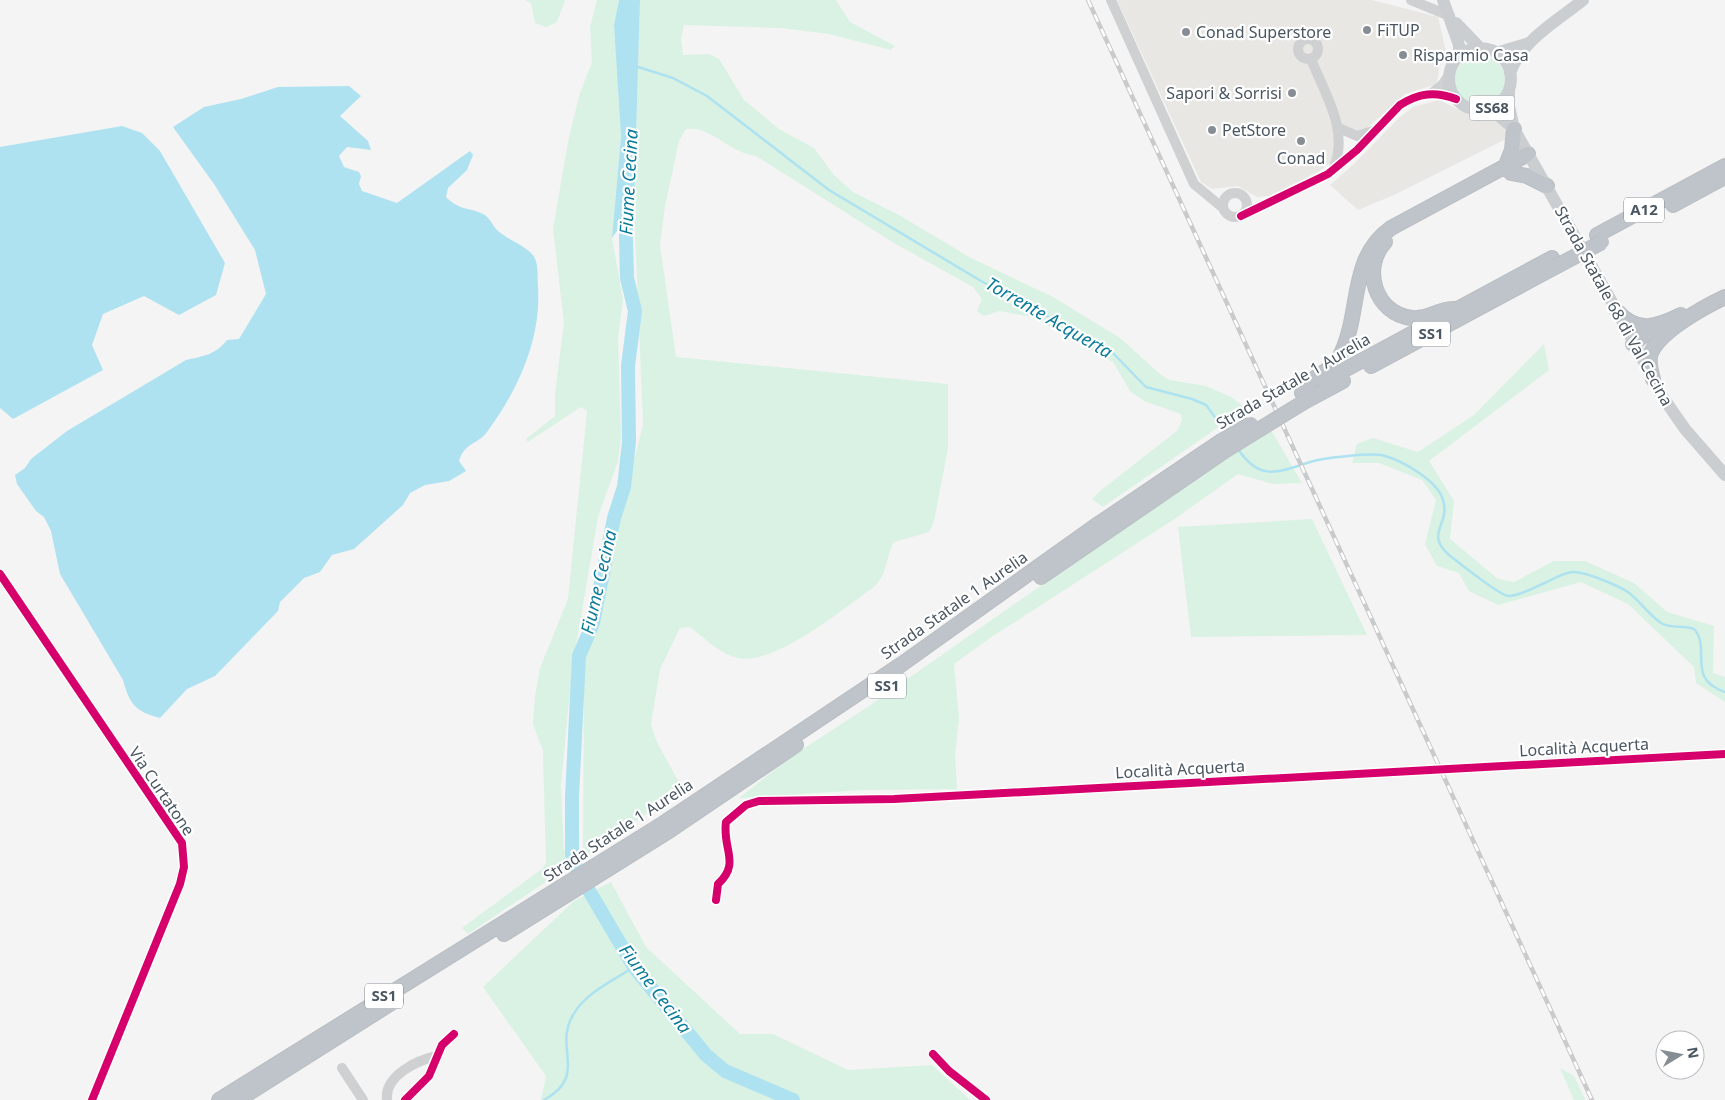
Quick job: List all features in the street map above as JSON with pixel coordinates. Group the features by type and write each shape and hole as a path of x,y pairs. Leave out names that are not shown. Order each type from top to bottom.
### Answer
{"highway":[{"path":"1509,169 1514,129"},
{"path":"1301,397 1308,381 1329,369 1341,354 1352,317 1364,261 1376,240 1391,228 1530,157"},
{"name":"Strada Statale 1 Aurelia","path":"1600,239 1725,166"},
{"path":"1509,169 1547,186"},
{"name":"SS1","path":"1456,309 1444,308 1420,318 1402,316 1391,310 1383,302 1375,289 1372,274 1375,259 1382,245 1395,234 1509,169"},
{"name":"Strada Statale 1 Aurelia","path":"1301,397 1555,262 1725,177"},
{"path":"1699,191 1709,193 1725,186"},
{"name":"Strada Statale 1 Aurelia","path":"238,1100 666,827 1223,446 1301,397 1456,309 1555,262"},
{"path":"1633,344 1659,331 1684,314 1697,312 1725,297"},
{"path":"1617,311 1633,325 1659,331"},
{"path":"1653,379 1650,358 1659,331"},
{"name":"Strada Statale 1 Aurelia","path":"219,1100 535,910"}],"main road":[{"path":"1441,0 1450,16 1467,37 1480,48 1496,53 1529,42"},
{"path":"1510,72 1514,62 1529,42 1583,0"},
{"path":"1450,16 1459,45 1459,56"},
{"path":"1449,75 1453,63 1459,56 1468,50 1480,48"},
{"name":"SS68","path":"1496,53 1505,61 1510,72"},
{"name":"Strada Statale 68 di Val Cecina","path":"1510,72 1509,106 1514,129 1672,412 1725,475"},
{"name":"SS68","path":"1449,75 1450,88 1456,99"},
{"name":"SS68","path":"1485,110 1497,106 1509,91"},
{"name":"Strada Statale 68 di Val Cecina","path":"1456,99 1466,107 1485,110 1499,116 1514,129"}],"street":[{"path":"1110,0 1194,184 1223,208 1229,216 1241,216 1332,170 1400,104 1410,98 1432,93 1442,85 1449,75"},
{"path":"1413,0 1450,16"},
{"path":"1430,6 1441,0"},
{"path":"1311,59 1339,128 1340,149 1332,170"},
{"path":"1432,93 1456,99"},
{"path":"1339,128 1357,136 1376,129"},
{"path":"1203,192 1231,193 1264,200 1279,198"},
{"path":"1223,208 1224,199 1231,193"},
{"path":"1241,216 1247,205 1243,196"},
{"name":"Via Curtatone","path":"0,574 182,843 184,855 180,884 92,1100"},
{"name":"Località Acquerta","path":"716,900 718,884 728,875 731,865 724,836 726,822 746,805 759,801 894,798 1725,754"},
{"path":"406,1100 429,1076 446,1040 454,1034"},
{"path":"933,1054 949,1070 986,1100"},
{"path":"387,1100 386,1092 390,1083 414,1063 437,1056"},
{"path":"342,1068 362,1100"}],"shaded area":[{"path":"1117,0 1372,0 1438,17 1446,51 1439,69 1437,84 1405,94 1364,131 1351,132 1337,138 1331,162 1318,172 1269,196 1257,197 1238,186 1212,189 1201,182"},
{"path":"1439,100 1469,115 1491,117 1505,129 1508,138 1394,195 1358,210 1330,185 1354,164 1399,118 1413,107"}],"green space":[{"path":"525,0 565,0 557,22 546,27 535,23 531,3"},
{"path":"597,0 619,0 614,25 621,137 612,238 623,300 618,338 621,437 618,461 598,517 572,669 561,785 564,849 571,865 468,934 462,928 543,868 546,863 543,751 533,724 535,696 540,668 568,599 587,411 581,407 528,442 526,439 555,416 555,393 564,323 553,229 568,142 579,96 592,62 590,27"},
{"path":"640,0 836,0 850,22 895,46 891,50 829,34 781,28 684,25 681,39 683,55 709,54 719,59 744,100 779,129 814,148 834,175 853,192 899,215 971,258 1053,297 1120,338 1169,380 1206,386 1231,397 1246,408 1103,507 1092,499 1178,430 1182,420 1181,414 1144,401 1130,391 1113,362 1032,317 1000,311 984,316 977,311 982,299 973,287 894,243 756,156 737,150 703,131 686,129 679,141 665,206 660,245 676,357 948,384 948,448 934,521 929,532 894,542 882,576 875,586 827,621 787,646 749,659 734,657 722,652 690,627 680,628 660,669 651,724 656,740 677,779 685,786 583,859 584,660 643,425 634,206"},
{"path":"1475,55 1485,55 1498,62 1505,75 1505,85 1498,98 1485,105 1475,105 1466,101 1459,94 1455,85 1455,75 1459,66 1466,59"},
{"path":"1544,344 1549,370 1429,461 1454,501 1450,539 1498,579 1514,582 1554,561 1585,561 1634,583 1667,612 1714,626 1713,673 1725,677 1725,702 1696,683 1694,667 1628,604 1581,582 1498,605 1469,591 1459,573 1437,566 1425,544 1436,500 1422,480 1379,463 1352,463 1357,444 1373,438 1418,452 1474,415"},
{"path":"1271,430 1302,483 1273,484 1238,474 1176,518 993,636 954,664 959,719 955,754 957,789 863,790 739,798 794,755 869,706 1153,507"},
{"path":"1312,519 1367,635 1191,637 1178,527"},
{"path":"611,882 646,947 740,1034 773,1034 848,1070 932,1065 970,1100 541,1100 546,1076 483,987 574,901"},
{"path":"1560,1068 1574,1076 1585,1100 1574,1100"}],"water":[{"path":"619,0 640,0 634,206 612,238 621,137 614,25"},
{"path":"349,86 361,96 340,116 368,141 371,150 347,147 339,156 344,167 359,172 361,176 359,184 362,191 397,203 470,151 473,155 467,170 448,188 446,197 460,207 485,215 496,229 533,255 537,268 538,307 536,327 531,345 518,382 498,416 483,436 464,450 459,461 466,471 449,481 425,485 410,493 403,505 354,549 332,555 320,572 304,578 280,602 278,611 215,676 187,689 160,718 139,709 128,696 123,680 60,574 51,531 44,517 36,511 17,484 15,475 25,468 31,459 67,431 186,360 214,352 227,340 239,339 266,294 255,250 214,184 173,127 204,107 241,99 278,87"},
{"path":"122,126 142,133 160,151 225,263 216,295 179,315 144,296 103,314 92,345 103,370 13,419 0,408 0,147"}],"waterway":[{"name":"Torrente Acquerta","path":"635,66 673,78 707,96 829,190 981,281 1109,349 1146,387 1192,399 1206,405 1226,432"},
{"name":"Fiume Cecina","path":"625,200 627,278 635,311 628,366 629,442 624,487 614,518 593,623 579,656 572,797 572,854 578,872 634,967 706,1055 725,1071 793,1100"},
{"name":"Torrente Acquerta","path":"1238,449 1254,466 1270,472 1288,469 1316,460 1359,455 1379,455 1401,462 1427,479 1440,493 1445,508 1438,534 1442,547 1449,555 1488,584 1503,594 1513,596 1564,574 1575,572 1595,577 1617,586 1628,592 1661,623 1669,626 1694,629 1701,645 1702,671 1706,679 1713,686 1725,692"},
{"path":"544,1100 557,1091 565,1081 568,1071 566,1039 568,1027 578,1007 600,988 634,967"}],"railway":[{"path":"1088,0 1592,1100"}],"cycle path":[{"path":"1241,216 1328,174 1357,150 1400,105 1407,101 1434,94 1456,99"},
{"path":"0,574 182,843 184,867 180,884 92,1100"},
{"path":"716,900 718,884 725,876 730,862 725,832 726,822 746,805 759,801 894,799 1725,754"},
{"path":"405,1100 429,1076 442,1045 454,1034"},
{"path":"933,1054 949,1071 986,1100"}],"place":[{"name":"FiTUP","path":"1367,30"},
{"name":"Conad Superstore","path":"1186,32"},
{"name":"Risparmio Casa","path":"1403,55"},
{"name":"Sapori & Sorrisi","path":"1292,93"},
{"name":"PetStore","path":"1212,130"},
{"name":"Conad","path":"1301,141"}]}
